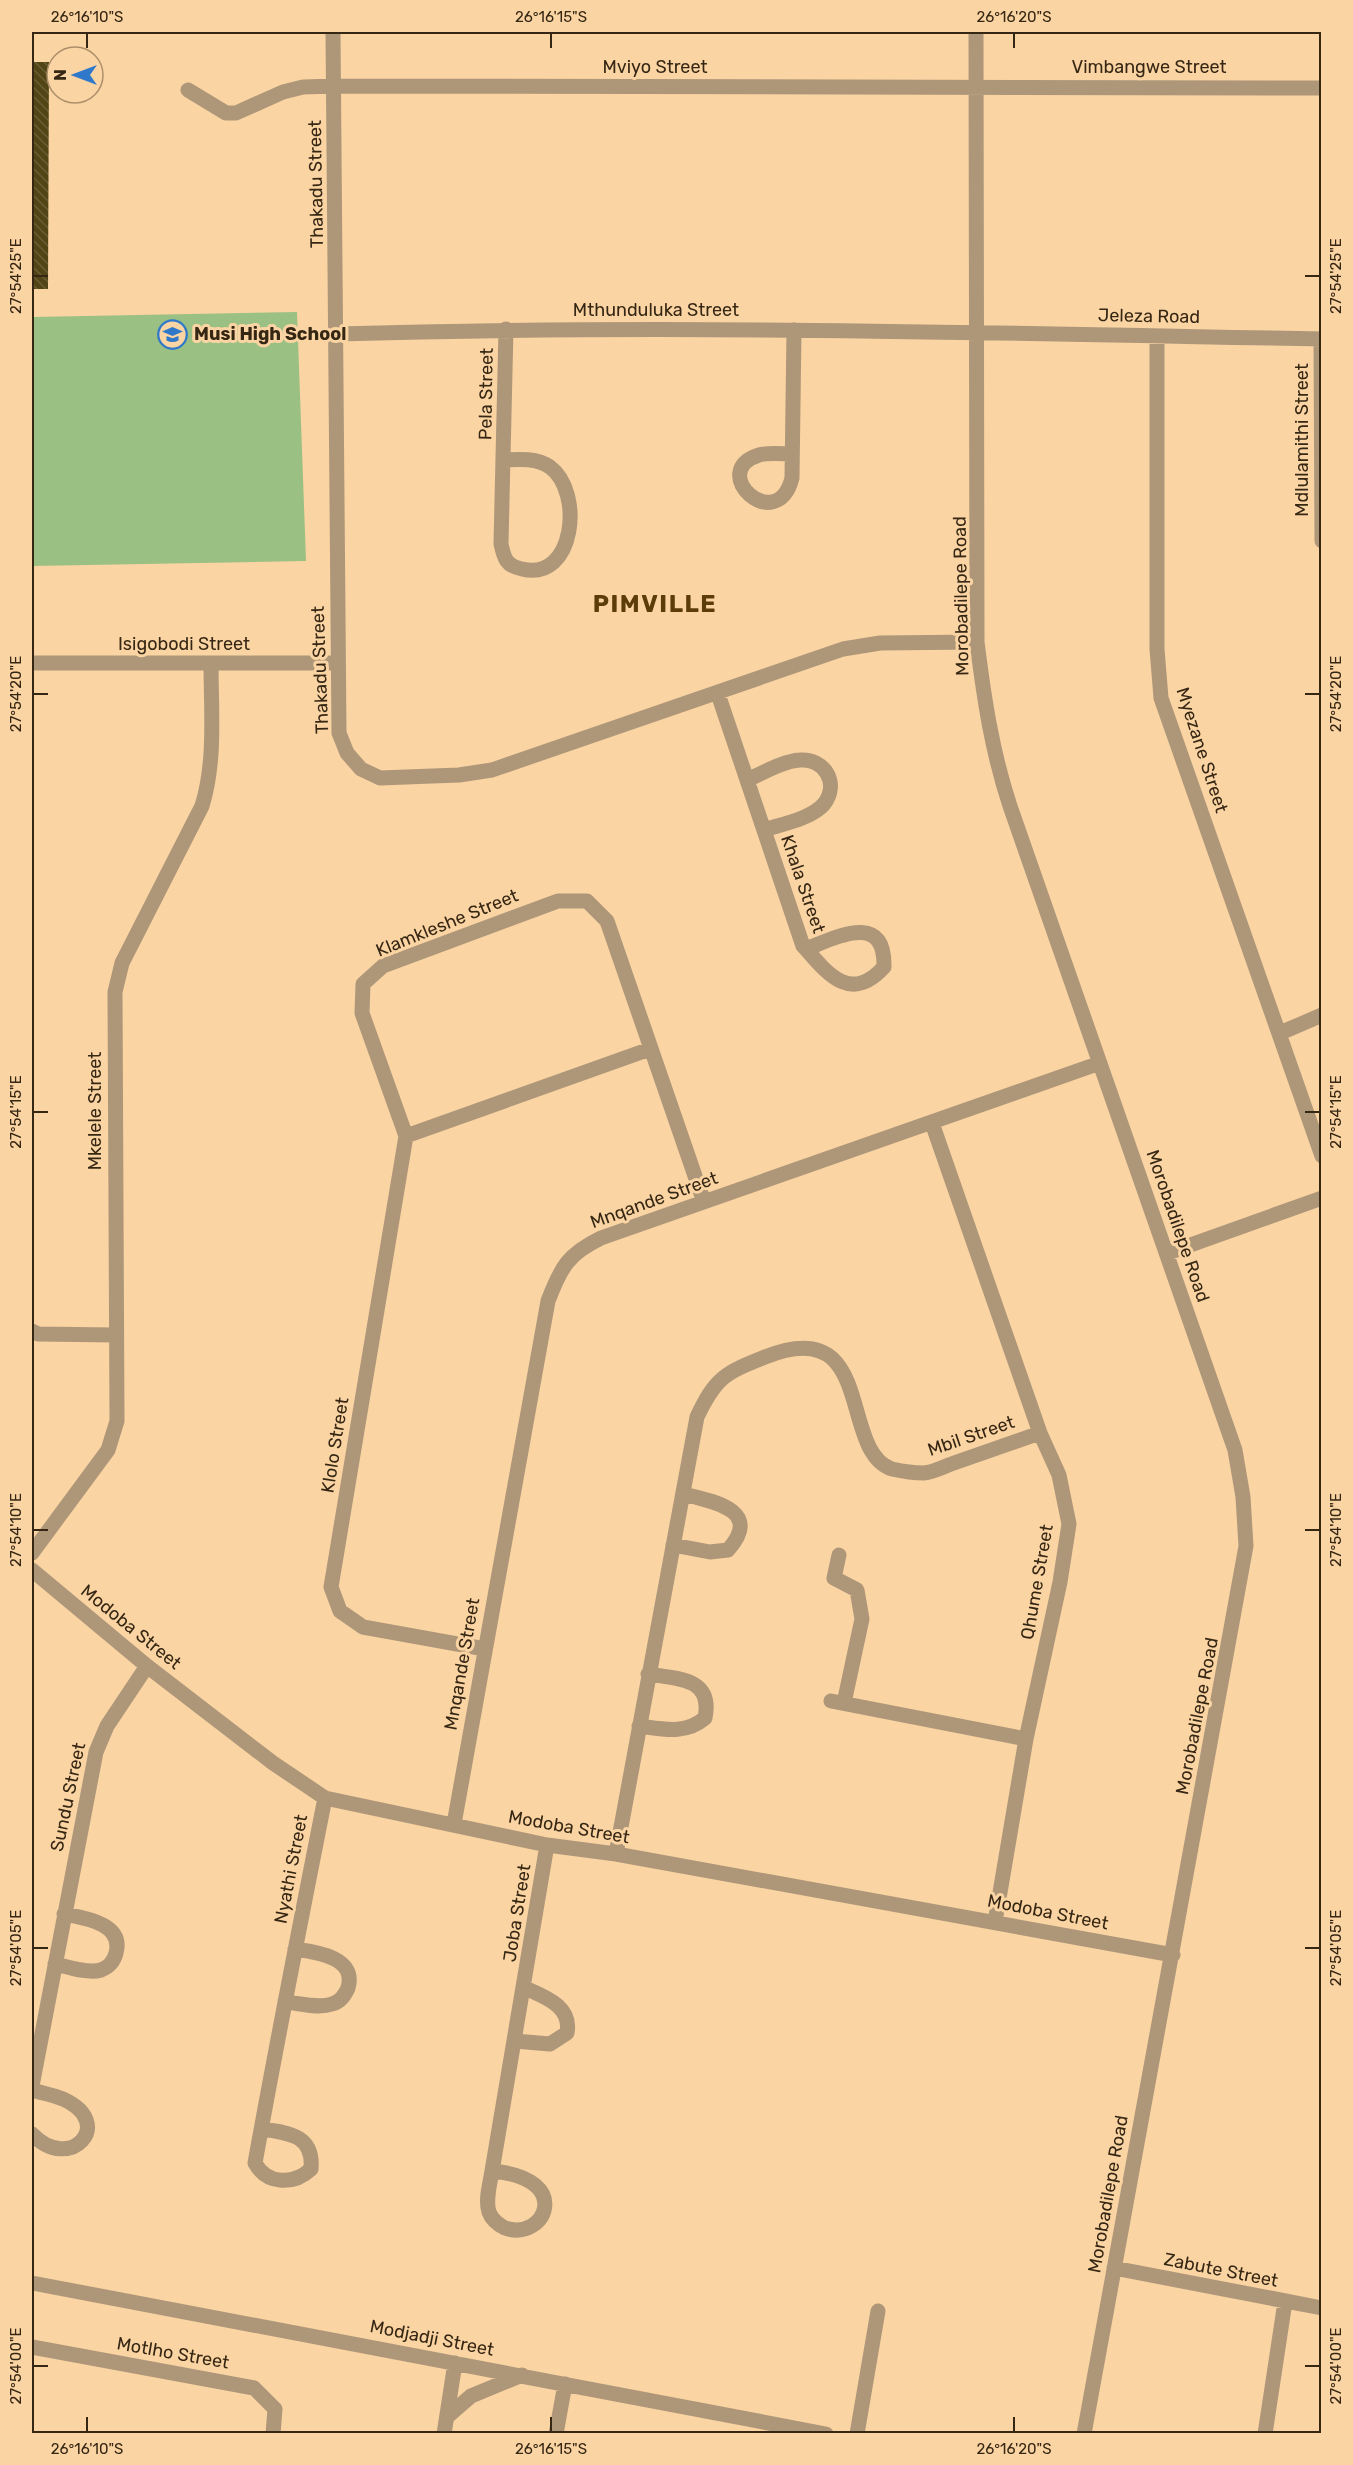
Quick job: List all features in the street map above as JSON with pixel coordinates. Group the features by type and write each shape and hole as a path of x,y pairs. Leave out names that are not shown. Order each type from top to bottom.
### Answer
{"street":[{"name":"Thakadu Street","path":"333,32 339,733 347,753 361,769 380,778 459,775 492,770 843,650 880,644 977,642"},
{"name":"Morobadilepe Road","path":"976,32 977,642 985,710 996,764 1235,1450 1244,1497 1246,1546 1084,2433"},
{"name":"Mviyo Street","path":"188,90 226,113 236,113 283,92 303,87 977,85"},
{"name":"Vimbangwe Street","path":"977,85 1322,88"},
{"name":"Mthunduluka Street","path":"337,334 506,329 975,331"},
{"name":"Pela Street","path":"505,460 525,458 549,467 562,481 569,499 569,533 564,548 547,567 536,571 514,567 505,560 501,543 505,460 506,329"},
{"path":"792,454 794,330"},
{"name":"Jeleza Road","path":"975,331 1321,339"},
{"name":"Myezane Street","path":"1157,336 1157,649 1161,698 1322,1156"},
{"name":"Mdlulamithi Street","path":"1321,339 1322,541"},
{"name":"Isigobodi Street","path":"32,663 337,663"},
{"name":"Mkelele Street","path":"32,1553 108,1450 117,1421 115,992 122,963 202,806 207,789 210,768 211,663"},
{"name":"Khala Street","path":"718,694 806,949 827,973 840,982 858,984 872,981 884,967 884,952 878,939 866,933 851,932 806,949"},
{"name":"Khala Street","path":"747,780 797,760 812,760 823,766 829,776 830,791 824,804 809,814 764,830"},
{"name":"Klamkleshe Street","path":"406,1136 362,1013 363,984 383,966 558,900 587,901 607,921 704,1202"},
{"path":"1280,1033 1322,1015"},
{"path":"406,1136 651,1049"},
{"name":"Mnqande Street","path":"454,1824 548,1301 560,1270 578,1249 601,1238 1100,1063"},
{"name":"Qhume Street","path":"932,1123 1040,1433 1059,1475 1069,1524 1060,1582 1026,1739 995,1922"},
{"name":"Klolo Street","path":"406,1136 331,1587 340,1611 363,1627 484,1649"},
{"path":"1168,1253 1322,1198"},
{"path":"32,1331 38,1334 115,1335"},
{"name":"Mbil Street","path":"616,1854 697,1417 710,1390 729,1372 783,1350 805,1346 831,1356 846,1377 872,1452 891,1468 925,1473 1040,1433"},
{"path":"672,1545 710,1552 728,1550 738,1539 740,1524 733,1511 722,1503 682,1494"},
{"path":"839,1555 834,1578 858,1590 862,1613 838,1702 1026,1739"},
{"name":"Modoba Street","path":"32,1570 147,1666 273,1763 325,1798 547,1845 616,1854 1173,1955"},
{"name":"Sundu Street","path":"32,2134 51,2146 64,2148 82,2144 88,2131 85,2119 72,2104 32,2088 64,1914 99,1745 107,1726 147,1666"},
{"path":"639,1726 679,1730 694,1727 705,1718 707,1711 708,1704 702,1691 689,1680 648,1674"},
{"name":"Nyathi Street","path":"261,2129 325,1798"},
{"name":"Joba Street","path":"492,2171 524,2176 538,2185 545,2196 545,2208 540,2219 530,2228 516,2231 499,2225 490,2214 488,2200 492,2171 525,1988 547,1845"},
{"path":"55,1964 100,1970 112,1964 117,1951 116,1938 109,1928 91,1919 64,1914"},
{"name":"Nyathi Street","path":"285,2002 320,2006 332,2004 341,1999 349,1985 346,1968 340,1961 322,1953 295,1949"},
{"name":"Joba Street","path":"515,2041 550,2044 567,2033 569,2024 557,2003 525,1988"},
{"name":"Zabute Street","path":"1114,2268 1322,2308"},
{"name":"Modjadji Street","path":"32,2283 826,2433"},
{"path":"1265,2433 1285,2302"},
{"path":"856,2433 878,2311"},
{"name":"Motlho Street","path":"32,2347 254,2388 275,2409 273,2433"},
{"path":"444,2433 456,2363"},
{"path":"448,2416 471,2396 522,2375"},
{"path":"556,2433 565,2384"}],"green space":[{"path":"297,312 306,561 32,566 32,317"}],"building":[{"path":"32,62 45,62 45,105 49,105 48,289 32,289"}],"place":[{"name":"Musi High School","path":"173,334"}],"district":[{"name":"PIMVILLE","path":"655,604"}]}
